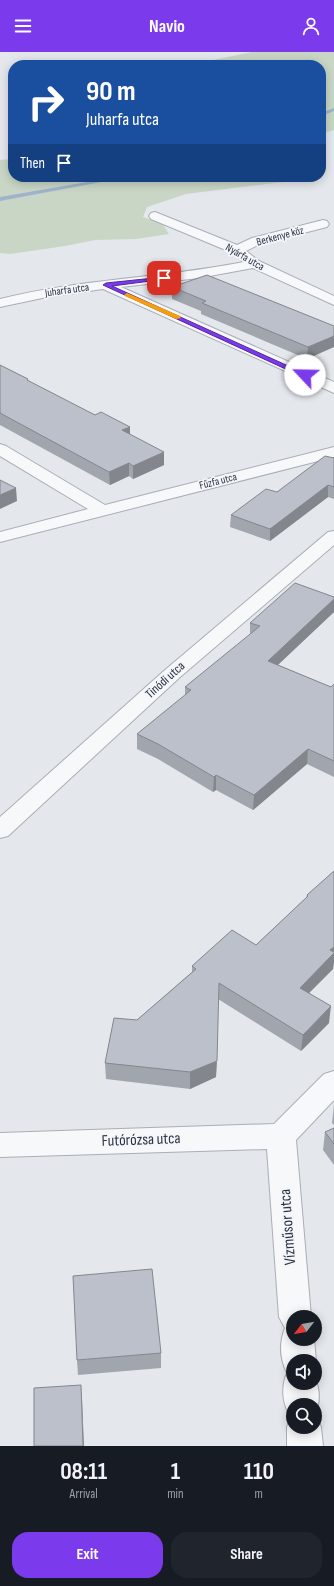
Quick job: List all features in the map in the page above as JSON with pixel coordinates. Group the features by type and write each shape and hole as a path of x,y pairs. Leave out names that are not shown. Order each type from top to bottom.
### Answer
{"street":[{"name":"Nyárfa utca","path":"154,216 237,250 254,264 333,299"},
{"name":"Berkenye köz","path":"237,250 256,241 323,224"},
{"name":"Juharfa utca","path":"0,303 23,296 193,275 254,264"},
{"path":"106,285 334,388"},
{"path":"0,449 101,510"},
{"name":"Fűzfa utca","path":"0,537 101,510 334,452"},
{"name":"Tinódi utca","path":"0,830 172,674 334,536"},
{"path":"281,1136 334,1082"},
{"name":"Futórózsa utca","path":"0,1145 281,1136"},
{"name":"Vízműsor utca","path":"281,1136 294,1310"},
{"path":"304,1434 305,1446"}],"green space":[{"path":"252,52 334,52 334,130 326,132 326,60 213,60"},
{"path":"8,159 8,182 283,182 186,194 147,207 143,217 162,223 169,234 136,239 95,240 10,254 0,253 0,160"}],"building":[{"path":"207,275 334,326 334,336 308,347 202,303 206,301 172,287"},
{"path":"0,365 95,415 101,412 130,427 122,430 164,452 133,466 129,463 109,472 0,413"},
{"path":"325,456 334,458 334,487 328,485 270,529 231,515 266,489 277,492"},
{"path":"0,480 16,488 0,495"},
{"path":"295,583 334,597 334,599 268,661 331,687 334,684 334,761 308,749 254,795 216,775 214,777 158,744 137,734 191,690 185,687 260,626 250,623"},
{"path":"334,871 334,947 330,950 334,953 300,988 331,1006 303,1035 219,983 217,1061 190,1072 105,1063 114,1018 137,1020 196,969 192,966 232,930 256,945"},
{"path":"334,1128 334,1144 325,1132"},
{"path":"152,1269 161,1353 77,1360 73,1276"},
{"path":"81,1385 83,1446 34,1446 34,1388"}],"waterway":[{"path":"326,113 334,109"},
{"path":"0,199 97,182"}],"slow traffic":[{"path":"127,295 178,318"}],"route":[{"path":"164,278 106,285 305,375"}]}
